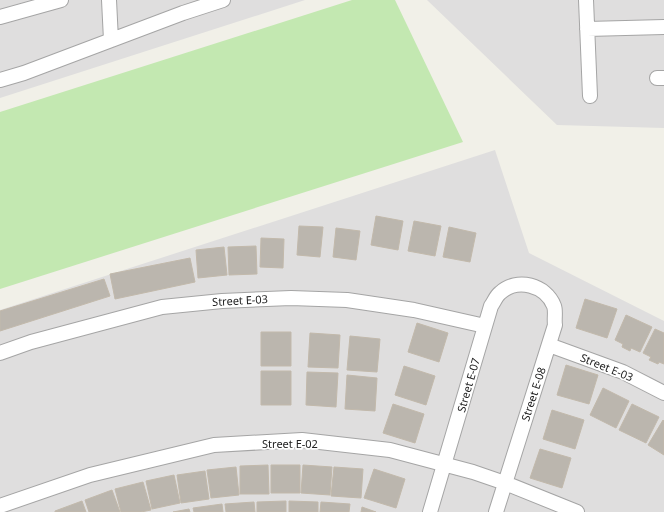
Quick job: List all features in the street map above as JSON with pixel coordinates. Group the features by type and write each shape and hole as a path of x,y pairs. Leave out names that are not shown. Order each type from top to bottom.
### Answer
{"street":[{"path":"0,17 61,0"},
{"path":"109,0 111,40"},
{"path":"0,80 24,73 111,40 183,7 223,0"},
{"path":"586,0 590,96"},
{"path":"587,29 664,27"},
{"name":"Street E-07","path":"430,512 491,306 500,293 514,285 531,285"},
{"name":"Street E-08","path":"496,512 555,325 554,307 544,292 531,285"},
{"name":"Street E-03","path":"0,354 31,342 162,307 222,301 291,298 347,300 414,310 485,326"},
{"name":"Street E-03","path":"549,344 623,372 664,393"},
{"name":"Street E-02","path":"0,506 90,476 214,445 302,440 390,450 444,464 505,483 577,512"}],"shaded area":[{"path":"0,0 305,0 0,98"},
{"path":"427,0 664,0 664,128 557,125"},
{"path":"495,150 529,253 664,321 664,512 0,512 0,310"}],"green space":[{"path":"352,0 395,0 463,142 0,289 0,112"}],"building":[{"path":"376,216 403,221 398,250 371,245"},
{"path":"414,221 441,226 435,256 408,251"},
{"path":"299,226 323,227 320,257 297,255"},
{"path":"449,227 476,233 470,262 443,257"},
{"path":"336,228 360,231 356,260 333,257"},
{"path":"261,238 284,239 283,268 260,267"},
{"path":"256,246 257,274 229,275 228,247"},
{"path":"224,247 227,275 198,278 196,250"},
{"path":"190,258 195,282 115,299 110,274"},
{"path":"104,279 110,296 0,331 0,311"},
{"path":"585,299 617,309 607,338 576,328"},
{"path":"626,315 652,327 640,352 631,348 630,351 622,347 623,344 615,340"},
{"path":"417,323 448,333 439,362 408,352"},
{"path":"655,329 664,333 664,364 659,362 658,364 649,360 651,357 643,353"},
{"path":"261,332 291,332 291,366 261,366"},
{"path":"310,333 340,335 338,368 308,367"},
{"path":"350,336 380,339 377,372 347,370"},
{"path":"566,365 598,375 589,404 557,395"},
{"path":"404,366 435,376 426,405 395,395"},
{"path":"261,371 291,371 291,405 261,405"},
{"path":"307,372 338,373 336,407 306,405"},
{"path":"347,375 377,378 375,411 345,409"},
{"path":"603,388 629,401 616,428 590,415"},
{"path":"393,404 424,414 415,443 383,433"},
{"path":"632,404 659,417 646,443 619,430"},
{"path":"552,410 584,420 575,449 543,439"},
{"path":"663,420 664,421 664,455 648,445"},
{"path":"540,449 571,458 562,488 530,478"},
{"path":"268,465 269,494 240,494 240,466"},
{"path":"271,465 300,465 300,493 271,493"},
{"path":"303,465 332,467 330,495 301,493"},
{"path":"236,467 239,495 211,498 207,470"},
{"path":"334,467 363,469 361,498 331,496"},
{"path":"374,469 405,479 396,508 364,498"},
{"path":"205,471 209,499 181,503 177,475"},
{"path":"174,475 180,503 152,509 146,481"},
{"path":"143,482 151,510 141,512 121,512 115,489"},
{"path":"112,490 120,512 89,512 85,500"},
{"path":"82,501 86,512 55,512 55,511"},
{"path":"286,501 286,512 257,512 257,502"},
{"path":"289,501 318,502 318,512 289,512"},
{"path":"254,502 255,512 226,512 225,504"},
{"path":"321,502 350,504 349,512 320,512"},
{"path":"222,504 223,512 194,512 193,508"},
{"path":"362,507 376,512 361,512"},
{"path":"189,509 190,512 173,512"}]}
